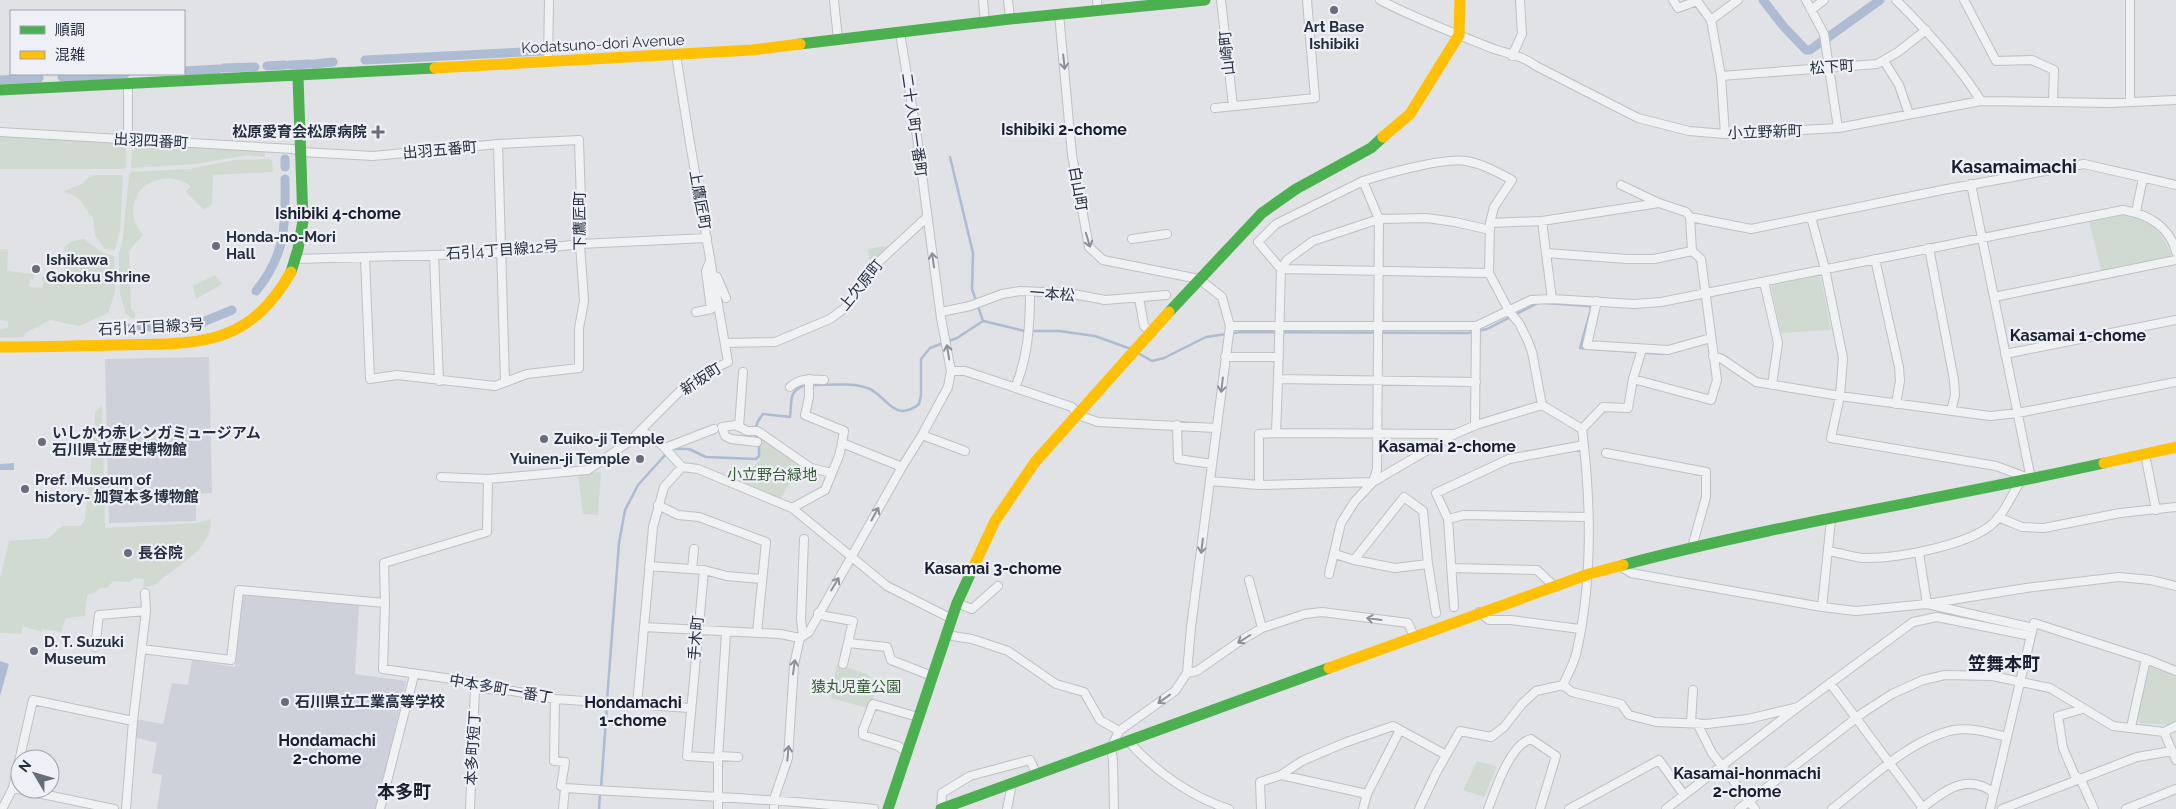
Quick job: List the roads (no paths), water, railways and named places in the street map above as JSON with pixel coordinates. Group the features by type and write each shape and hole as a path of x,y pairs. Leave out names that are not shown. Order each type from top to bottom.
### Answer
{"street":[{"path":"548,62 549,0"},
{"path":"834,0 838,40"},
{"path":"982,0 985,23"},
{"path":"1008,0 1010,19"},
{"name":"Kodatsuno-dori Avenue","path":"0,90 298,77 752,50 1059,14 1097,5 1206,0"},
{"name":"山崎町","path":"1221,0 1233,106"},
{"path":"1215,108 1315,98 1307,0"},
{"name":"小立野新町","path":"1380,0 1459,35 1512,56 1525,58 1536,66 1638,118 1689,131 1725,134 1838,128 1981,100 2130,102 2176,100"},
{"path":"888,809 957,603 995,521 1035,462 1199,279 1262,213 1296,189 1371,148 1410,114 1459,35 1460,0"},
{"path":"1512,56 1522,34 1520,0"},
{"path":"1673,0 1678,8 1697,2 1711,20 1721,76 1725,134"},
{"path":"1711,20 1738,0"},
{"path":"1806,0 1824,34 1838,128"},
{"path":"1811,10 1824,0"},
{"path":"1896,0 1926,30 1965,75 1981,100"},
{"path":"1964,0 1996,61 2032,60 2054,70 2053,100"},
{"path":"2130,0 2130,102"},
{"name":"白山町","path":"1059,14 1072,155 1089,247 1103,260 1199,279"},
{"path":"1909,114 1899,85 1884,61 1926,30"},
{"name":"二十人町一番町","path":"900,33 916,130 940,311 950,371 948,387 922,435"},
{"name":"上鷹匠町","path":"676,55 710,261 726,344"},
{"name":"松下町","path":"1721,76 1877,64 1884,61"},
{"name":"石引4丁目線3号","path":"0,347 135,345 208,340 234,329 265,307 284,282 296,258 303,221 298,77"},
{"path":"128,85 128,140"},
{"name":"出羽四番町","path":"0,132 293,149 301,152"},
{"name":"出羽五番町","path":"301,152 373,156 498,144 578,140"},
{"name":"下鷹匠町","path":"505,382 527,374 582,365 579,328 584,301 580,244 582,234 578,140"},
{"path":"365,258 370,379 397,375 495,386 505,382 498,144"},
{"path":"1489,273 1281,269 1258,242 1276,224 1362,181 1387,173 1463,160 1486,166 1512,180 1494,206 1490,227 1489,273 1508,311 1518,323 1532,352 1542,404 1582,429"},
{"path":"1690,218 1751,229 1971,184 2084,164 2176,185"},
{"path":"2136,212 2143,178"},
{"path":"1362,181 1379,219 1377,469 1373,482"},
{"path":"1829,551 1863,558 1919,554 1975,535 1990,526 2025,480 2018,413 1971,184"},
{"path":"1621,185 1658,203 1686,212 1690,218 1692,251 1701,259 1716,380 1711,400 1633,379"},
{"path":"1276,433 1281,269 1287,260 1313,241 1379,219 1427,218 1490,227 1658,203"},
{"path":"1230,326 1476,326 1532,300 1552,298 1634,304 1652,303 1706,294 2123,210 2136,212 2163,227 2174,243 2176,252"},
{"name":"上欠原町","path":"726,344 774,342 830,319 845,308 872,268 927,217"},
{"path":"1811,217 1826,269 1843,358 1840,396 1831,438 1996,466 2025,480"},
{"path":"1542,221 1552,298"},
{"path":"1132,239 1167,234"},
{"name":"石引4丁目線12号","path":"296,258 365,258 501,253 580,244 707,238"},
{"path":"1929,248 1954,380 1956,395 1951,411"},
{"path":"1546,253 1645,259 1692,251"},
{"path":"434,255 439,381"},
{"path":"1875,259 1899,367 1900,381 1896,404"},
{"path":"1994,297 2176,260"},
{"path":"710,261 726,298"},
{"path":"696,312 711,309 706,271 710,261"},
{"path":"1114,809 1111,748 1119,731 1175,691 1187,673 1191,627 1230,326 1222,297 1199,279"},
{"path":"1764,282 1778,343 1772,385"},
{"name":"一本松","path":"940,311 970,306 1002,294 1020,291 1068,293 1105,300 1166,296"},
{"path":"1015,388 1022,372 1030,332 1030,292"},
{"path":"1139,298 1144,326 1152,333"},
{"path":"1596,301 1587,345 1668,350 1711,338"},
{"path":"2005,354 2176,320"},
{"path":"1475,425 1476,326"},
{"name":"新坂町","path":"641,430 684,387 705,373 728,362 726,344"},
{"path":"1582,429 1603,407 1628,408 1633,379 1642,349"},
{"path":"1713,356 1722,359 1756,382 1840,396 1990,416 2018,413 2176,382"},
{"path":"1225,357 1278,357"},
{"path":"950,371 965,371 1072,407 1078,416 1098,422 1216,428"},
{"path":"739,426 743,372"},
{"path":"790,387 809,379 824,380"},
{"path":"792,508 825,490 839,456 844,431 805,415 809,397 809,379"},
{"path":"1278,379 1476,382"},
{"path":"1329,574 1341,523 1355,502 1373,482 1455,434 1475,425 1542,404"},
{"path":"665,448 718,428 736,425 747,431 757,431 811,468 832,473"},
{"path":"1177,425 1178,459 1212,464"},
{"path":"718,428 725,436 732,440 757,442"},
{"path":"1563,686 1577,651 1589,574 1588,516 1582,429"},
{"path":"441,477 488,478 588,470 630,441 641,430 665,448 682,467 698,469 792,508 887,586 952,619"},
{"path":"1259,485 1259,434 1455,434"},
{"path":"644,627 724,633 780,634 801,637 809,632 818,613 922,435 966,451"},
{"path":"842,443 902,467"},
{"path":"1454,607 1448,518 1436,493 1509,458 1584,445"},
{"path":"1037,775 1030,760 970,776 942,793 941,809 1012,784 1037,775 1111,748 1479,612 1589,574 1692,547 2025,480 2176,447"},
{"path":"1606,453 1706,472 1706,497 1692,547"},
{"path":"2145,454 2156,510"},
{"path":"637,705 653,527 664,488 682,467"},
{"path":"380,809 414,675 382,670 385,603 384,563 487,532 488,478"},
{"path":"1210,481 1259,485 1373,482"},
{"path":"1354,560 1404,497 1423,512 1428,564 1436,613"},
{"path":"658,505 678,515 699,517 766,542 757,633"},
{"path":"1998,517 2022,527 2044,528 2120,513 2176,507"},
{"path":"1448,518 1464,515 1588,516"},
{"path":"1822,607 1831,520"},
{"path":"774,809 774,800 788,758 794,665 801,637 804,539"},
{"path":"692,569 694,549"},
{"path":"1335,554 1354,560 1395,568 1428,564"},
{"path":"1919,554 1927,604"},
{"path":"649,566 704,570 728,576 761,579"},
{"path":"1620,566 1631,573 1653,578 1822,607 1856,611 1927,604 2026,588 2119,577 2152,580 2176,586"},
{"path":"1451,568 1537,570 1554,586"},
{"name":"手木町","path":"704,570 687,756 718,757"},
{"path":"1249,580 1262,628"},
{"path":"957,603 972,609 998,586"},
{"path":"142,649 230,660 239,590 385,603"},
{"path":"126,809 133,721 146,611 145,593"},
{"path":"1927,604 2032,632"},
{"path":"95,647 99,615 146,611"},
{"path":"1187,673 1197,671 1262,628 1304,614 1322,612 1408,623 1414,636"},
{"path":"1479,612 1489,620 1511,620 1580,629"},
{"path":"818,613 853,621 843,664"},
{"path":"1666,809 1798,706 1912,622 1937,618 2032,632"},
{"path":"718,809 723,622"},
{"path":"1990,809 2034,623 2146,659 2176,671"},
{"path":"946,635 993,645 1022,660 1056,684 1084,692 1100,720 1119,731"},
{"path":"848,643 887,647 891,660 932,676"},
{"path":"2131,727 2146,659"},
{"name":"中本多町一番丁","path":"414,675 473,682 476,688 513,690 556,699 690,708"},
{"path":"1739,809 1892,694 1923,680 1945,675 1992,676 2021,680 2050,688 2113,726 2164,732 2176,726"},
{"path":"1830,683 1922,809 1955,786 1984,786 1994,793"},
{"path":"1419,809 1460,731 1491,737 1504,727 1522,704 1536,692 1563,686 1572,692 1621,704 1629,715 1642,720 1707,724 1748,719 1798,706"},
{"name":"本多町短丁","path":"470,809 476,688"},
{"path":"1693,690 1694,722 1721,767 1755,809"},
{"path":"556,699 554,761 565,762 561,786 565,788 774,800 874,809"},
{"path":"22,749 33,700 133,721"},
{"path":"906,752 898,746 863,735 863,730 873,704 918,717"},
{"path":"2083,709 2058,716 2063,748 2075,776 2080,778 2094,809"},
{"path":"1260,809 1260,782 1281,775 1302,761 1393,726 1446,755"},
{"path":"1363,809 1367,794 1400,730"},
{"path":"1832,809 1890,764 1930,738 1956,730 1980,730 2007,737"},
{"path":"2164,732 2176,760"},
{"path":"1488,809 1504,768 1525,740 1530,739 1556,756 1540,809"},
{"path":"1128,741 1156,767 1198,797 1229,809"},
{"path":"2002,809 2137,757 2172,751"},
{"path":"718,757 738,757"},
{"path":"1571,808 1659,760 1684,795"},
{"path":"1281,775 1367,794"},
{"path":"1007,809 1012,784"},
{"path":"563,809 565,788"},
{"path":"2126,809 2176,789"},
{"path":"2,809 10,794"},
{"path":"60,798 114,809"},
{"path":"1571,808 1582,809"}],"water":[{"path":"14,463 14,470 0,470 0,464"},
{"path":"0,661 9,664 0,696"}],"waterway":[{"path":"1763,0 1784,27 1806,50 1810,50 1822,41"},
{"path":"1827,38 1880,0"},
{"path":"365,60 543,51"},
{"path":"314,64 333,62"},
{"path":"290,65 310,64"},
{"path":"267,66 285,65"},
{"path":"223,68 255,67"},
{"path":"185,71 218,69"},
{"path":"62,77 104,75"},
{"path":"0,80 39,78"},
{"path":"950,157 973,253 972,289 983,321"},
{"path":"285,159 285,167"},
{"path":"256,291 266,278 279,251 284,224 285,179"},
{"path":"1138,353 1152,361 1164,358 1206,337 1241,332 1469,333 1487,329 1538,303"},
{"path":"1544,303 1589,306 1591,309 1580,348 1663,354"},
{"path":"147,327 198,324 232,310"},
{"path":"811,385 856,385 874,391 893,408 902,411 911,409 919,404 921,395 921,359 930,348 957,338 983,321 1025,331 1059,331 1095,336 1131,349"},
{"path":"107,329 137,328"},
{"path":"755,430 763,414 790,417 793,394 805,385"},
{"path":"673,449 689,449 706,457 756,459 759,456 759,443 755,433"},
{"path":"607,700 619,543 625,510 638,485 666,454"},
{"path":"601,788 607,706"},
{"path":"599,809 600,794"}],"place":[{"name":"Art Base Ishibiki","path":"1334,10"},
{"name":"松原愛育会松原病院","path":"378,132"},
{"name":"Honda-no-Mori Hall","path":"216,246"},
{"name":"Ishikawa Gokoku Shrine","path":"36,269"},
{"name":"Zuiko-ji Temple","path":"544,439"},
{"name":"いしかわ赤レンガミュージアム 石川県立歴史博物館","path":"42,442"},
{"name":"Yuinen-ji Temple","path":"640,459"},
{"name":"Pref. Museum of history- 加賀本多博物館","path":"25,489"},
{"name":"長谷院","path":"128,553"},
{"name":"D. T. Suzuki Museum","path":"34,651"},
{"name":"石川県立工業高等学校","path":"285,702"}],"district":[{"name":"Ishibiki 2-chome","path":"1064,129"},
{"name":"Kasamaimachi","path":"2014,166"},
{"name":"Ishibiki 4-chome","path":"338,213"},
{"name":"Kasamai 1-chome","path":"2078,335"},
{"name":"Kasamai 2-chome","path":"1447,446"},
{"name":"Kasamai 3-chome","path":"993,568"},
{"name":"笠舞本町","path":"2004,663"},
{"name":"Hondamachi 1-chome","path":"633,711"},
{"name":"Hondamachi 2-chome","path":"327,749"},
{"name":"Kasamai-honmachi 2-chome","path":"1747,782"},
{"name":"本多町","path":"404,791"}],"park label":[{"name":"小立野台緑地","path":"772,475"},
{"name":"猿丸児童公園","path":"856,687"}]}
